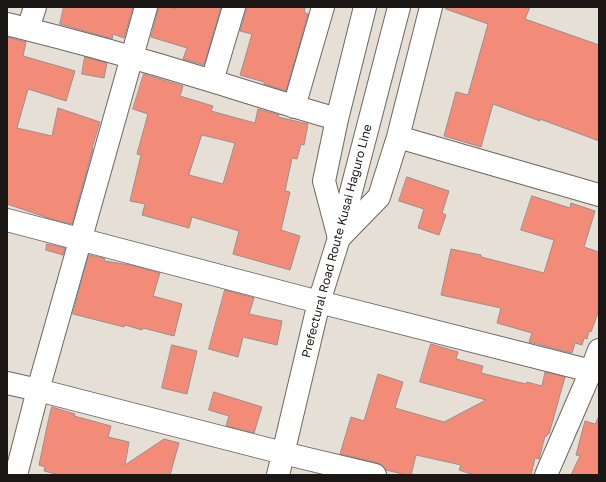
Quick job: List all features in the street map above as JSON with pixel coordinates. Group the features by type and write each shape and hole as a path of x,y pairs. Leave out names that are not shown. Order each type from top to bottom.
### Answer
{"street":[{"path":"28,29 35,7"},
{"path":"16,475 38,390 146,7"},
{"path":"212,81 234,7"},
{"path":"294,107 323,7"},
{"path":"339,238 324,181 337,119 365,7"},
{"name":"Prefectural Road Route Kusai Haguro Line","path":"278,475 319,302 339,238 399,7"},
{"path":"339,238 379,197 398,137 431,7"},
{"path":"7,24 212,81 337,119"},
{"path":"398,137 599,195"},
{"path":"7,220 319,302 591,371"},
{"path":"546,475 599,350"},
{"path":"7,383 374,475"}],"building":[{"path":"64,7 133,7 124,38 113,34 112,39 60,24"},
{"path":"158,7 170,7 176,9 176,7 221,7 204,65 183,59 187,48 151,37"},
{"path":"246,7 305,7 304,12 308,14 286,91 264,84 264,82 240,75 252,34 240,31"},
{"path":"446,7 530,7 525,19 599,45 599,141 540,119 540,121 493,104 481,147 444,136 456,92 468,95 488,24 446,9"},
{"path":"7,37 26,42 23,56 75,71 66,101 28,89 17,128 52,136 58,108 100,122 72,224 54,220 7,204"},
{"path":"85,57 107,63 104,78 82,74"},
{"path":"144,74 183,86 180,96 213,106 211,111 255,123 258,109 279,115 278,117 308,124 304,145 301,144 297,159 292,158 285,191 290,192 281,230 300,236 290,270 233,254 239,231 192,217 189,228 142,215 145,204 130,201 141,155 137,154 148,114 133,109","holes":["202,135 235,143 223,184 189,175"]},
{"path":"407,177 449,191 442,213 446,215 439,235 418,228 424,209 399,201"},
{"path":"532,196 570,208 571,203 595,211 584,247 599,252 599,310 591,332 589,331 587,339 584,338 582,345 575,343 572,353 529,342 532,333 497,323 501,308 441,295 451,249 481,255 481,257 544,273 554,240 521,230"},
{"path":"47,244 65,248 63,255 46,250"},
{"path":"89,255 104,258 105,261 130,265 160,273 153,296 182,304 174,336 143,328 142,330 125,325 124,327 73,314"},
{"path":"225,290 254,298 249,314 282,321 277,345 243,337 238,357 209,349"},
{"path":"431,344 458,352 456,359 483,366 481,373 526,384 527,382 542,386 545,372 565,377 549,434 548,433 547,436 545,436 539,459 535,458 531,475 474,475 459,470 461,465 416,455 411,475 406,475 386,470 378,463 340,454 351,417 364,421 378,374 403,382 395,408 444,422 486,400 420,382"},
{"path":"172,345 197,351 187,394 162,388"},
{"path":"214,392 262,407 254,433 226,426 229,416 209,410"},
{"path":"52,407 75,414 74,416 111,426 108,437 129,442 125,465 164,439 179,443 170,475 60,475 44,471 45,467 39,465"},
{"path":"599,416 599,475 571,475 580,456 576,455 585,421 595,424"}]}
